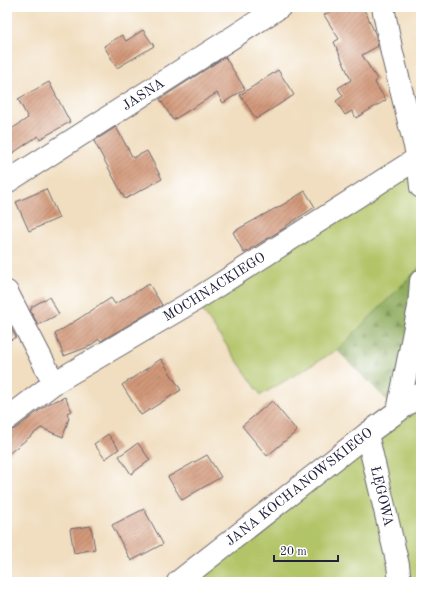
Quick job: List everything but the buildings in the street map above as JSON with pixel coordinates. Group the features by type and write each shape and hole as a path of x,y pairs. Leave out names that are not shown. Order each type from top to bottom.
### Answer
{"street":[{"name":"JASNA","path":"7,182 280,7"},
{"path":"383,7 392,52 419,157 421,187"},
{"name":"MOCHNACKIEGO","path":"7,419 54,383 195,300 419,157"},
{"path":"398,411 419,307 421,281"},
{"path":"7,292 54,383"},
{"name":"JANA KOCHANOWSKIEGO","path":"178,582 367,434 421,394"},
{"name":"ŁĘGOWA","path":"367,434 398,564 400,582"}],"green space":[{"path":"416,151 421,187 421,266 337,350 261,395 195,300"},
{"path":"421,266 421,281 398,411 337,350"},
{"path":"421,281 421,582 178,582 398,411"}]}
